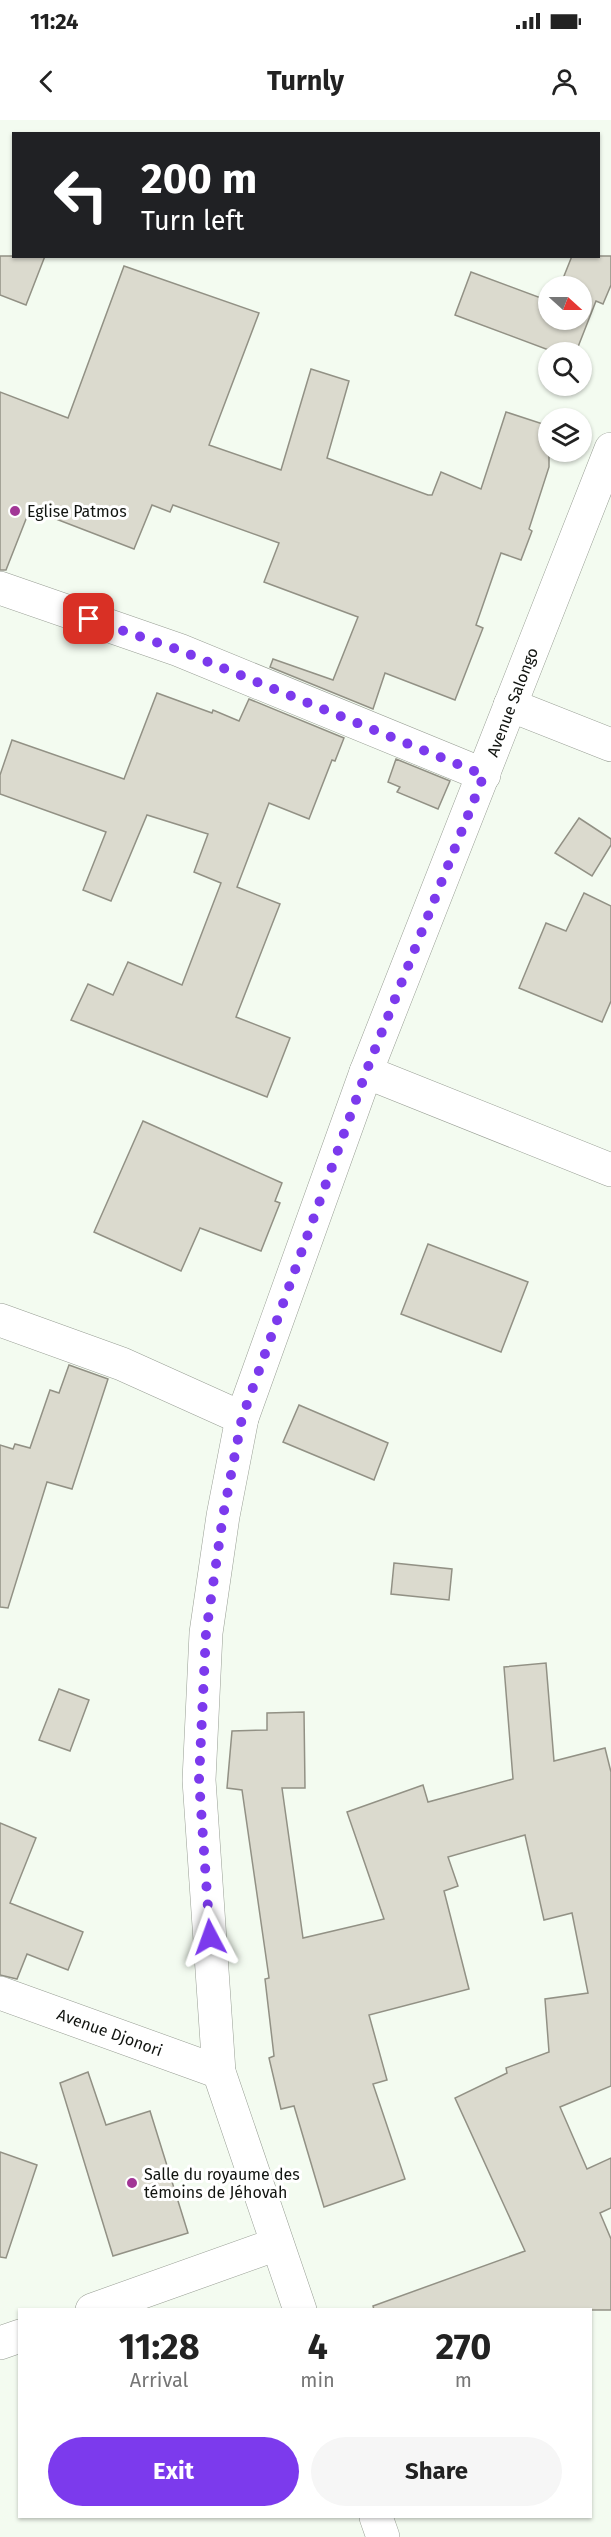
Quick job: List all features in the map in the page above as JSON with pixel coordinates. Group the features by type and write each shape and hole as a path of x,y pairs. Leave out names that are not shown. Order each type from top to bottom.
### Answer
{"street":[{"name":"Avenue Salongo","path":"299,2308 219,2072 199,1780 206,1633 223,1516 242,1418 366,1072 611,449"},
{"path":"0,588 179,650 484,775"},
{"path":"510,705 611,745"},
{"path":"366,1072 611,1170"},
{"path":"0,1320 122,1364 242,1418"},
{"name":"Avenue Djonori","path":"0,1993 219,2072"},
{"path":"98,2308 277,2244"},
{"path":"0,2343 18,2337"},
{"path":"376,2518 383,2537"}],"building":[{"path":"0,256 44,258 26,305 0,295"},
{"path":"611,256 611,285 603,304 596,301 592,311 592,276 564,276 571,258"},
{"path":"124,266 259,313 209,445 281,470 311,369 349,381 327,458 428,495 432,495 441,472 481,489 506,412 538,422 538,462 549,462 549,467 529,529 532,531 521,560 501,553 476,625 483,628 455,700 385,673 373,709 270,667 273,659 333,680 358,617 264,582 279,543 173,505 170,512 152,505 134,549 30,509 6,570 0,570 0,392 68,418"},
{"path":"471,272 538,297 538,330 585,330 580,342 538,342 538,346 455,315"},
{"path":"157,693 212,713 213,710 239,721 249,699 344,738 335,761 332,760 309,819 269,803 237,887 280,904 236,1017 290,1038 267,1097 71,1020 88,984 113,995 128,962 182,985 221,883 194,872 208,834 147,815 111,901 83,890 106,832 0,794 0,775 12,740 124,779"},
{"path":"396,759 450,781 438,809 397,792 400,787 388,782"},
{"path":"579,818 611,839 611,845 592,876 555,853"},
{"path":"584,893 611,906 611,1001 602,1022 519,988 546,923 566,931"},
{"path":"143,1121 282,1183 275,1201 280,1203 261,1251 200,1228 181,1271 94,1232"},
{"path":"428,1244 528,1282 501,1352 401,1314"},
{"path":"69,1365 108,1379 72,1489 47,1482 8,1608 0,1607 0,1445 13,1449 15,1444 30,1448 50,1390 59,1393"},
{"path":"299,1405 388,1443 374,1480 283,1442"},
{"path":"394,1563 452,1569 449,1600 391,1594"},
{"path":"546,1663 554,1761 605,1748 611,1772 611,2086 560,2107 587,2169 611,2158 611,2208 600,2213 611,2239 611,2310 592,2310 592,2308 374,2308 373,2306 525,2251 455,2098 507,2073 506,2068 549,2052 545,1999 588,1993 572,1913 544,1920 525,1835 448,1857 458,1886 444,1891 469,1989 369,2015 387,2080 373,2084 405,2179 324,2207 294,2106 281,2109 269,2058 274,2056 265,1979 269,1978 242,1790 227,1788 232,1731 267,1730 267,1713 304,1712 305,1788 282,1788 303,1938 384,1919 347,1812 423,1785 428,1802 513,1779 504,1667"},
{"path":"59,1689 89,1700 70,1751 39,1740"},
{"path":"0,1823 36,1838 10,1903 83,1932 68,1970 27,1954 17,1979 0,1975"},
{"name":"Salle du royaume des témoins de Jéhovah","path":"88,2072 106,2125 150,2111 188,2233 113,2256 60,2083"},
{"path":"0,2152 37,2165 6,2258 0,2257"}],"place":[{"name":"Eglise Patmos","path":"15,511"},
{"name":"Salle du royaume des témoins de Jéhovah","path":"132,2183"}],"route":[{"path":"89,619 179,650 484,775 366,1072 242,1418 223,1516 206,1633 199,1780 210,1937"}]}
